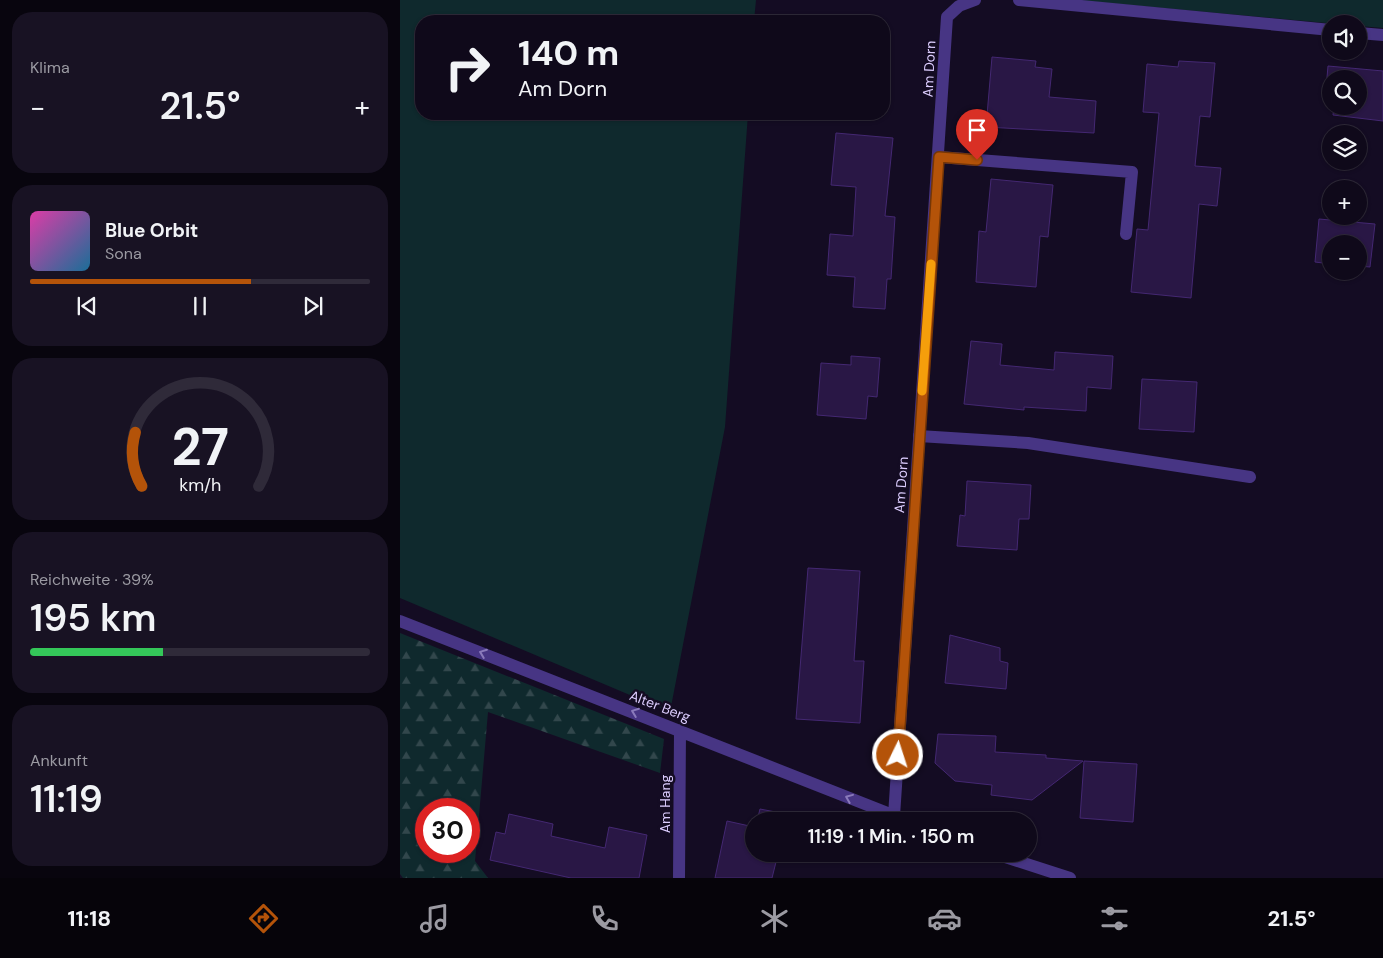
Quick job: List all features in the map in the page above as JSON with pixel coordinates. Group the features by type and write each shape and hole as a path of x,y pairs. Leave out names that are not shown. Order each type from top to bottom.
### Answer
{"street":[{"name":"Am Dorn","path":"894,812 947,17 959,6 975,0"},
{"path":"1019,0 1322,29"},
{"path":"1367,34 1383,35"},
{"path":"939,157 1132,172 1126,234"},
{"path":"919,436 1028,443 1250,477"},
{"name":"Alter Berg","path":"400,621 884,812"},
{"name":"Am Hang","path":"679,878 680,730"},
{"path":"1021,862 1070,878"}],"green space":[{"path":"400,0 756,0 755,15 415,15 415,120 748,120 725,427 670,712 400,598"},
{"path":"1075,0 1383,0 1383,28 1367,27 1367,15 1322,15 1322,23"},
{"path":"400,633 664,739 660,773 488,712 480,804 480,798 415,798 415,863 477,863 488,878 403,878 400,874"}],"building":[{"path":"992,57 1036,61 1035,67 1052,69 1049,97 1096,101 1094,133 986,127"},
{"path":"1179,61 1215,63 1210,117 1200,116 1195,166 1221,168 1217,206 1199,204 1191,298 1131,292 1137,229 1148,230 1159,113 1143,112 1147,64 1178,67"},
{"path":"1328,66 1383,71 1383,121 1333,115 1367,115 1367,70 1328,70"},
{"path":"836,133 893,138 885,216 895,217 891,279 887,279 885,309 853,307 855,277 827,275 830,234 853,236 856,187 831,185"},
{"path":"991,179 1053,185 1048,237 1040,236 1036,287 976,282 979,231 986,232"},
{"path":"1319,219 1322,219 1322,225 1375,224 1370,267 1367,267 1367,235 1322,235 1322,263 1315,262"},
{"path":"971,341 1002,344 1000,365 1054,370 1055,352 1113,356 1111,389 1087,387 1086,411 1024,407 1024,410 964,404"},
{"path":"851,356 880,358 877,397 868,396 866,419 817,415 821,363 851,365"},
{"path":"1142,379 1197,382 1194,432 1139,429"},
{"path":"967,481 1031,485 1029,519 1019,519 1017,550 957,546 960,515 965,516"},
{"path":"808,568 860,571 854,661 864,661 860,723 796,719"},
{"path":"950,635 1000,648 1000,661 1008,663 1006,689 945,683"},
{"path":"938,734 996,736 995,752 1046,755 1046,758 1083,761 1032,800 991,795 992,785 955,781 935,763"},
{"path":"1084,761 1137,764 1133,822 1080,818"},
{"path":"760,809 776,812 759,812"},
{"path":"509,814 553,824 551,836 605,848 609,827 647,835 639,878 571,878 490,860 496,832 505,834"},
{"path":"727,821 745,825 745,862 776,862 772,878 715,878"}],"slow traffic":[{"path":"922,391 931,264"}],"route":[{"path":"898,755 939,157 977,160"}]}
